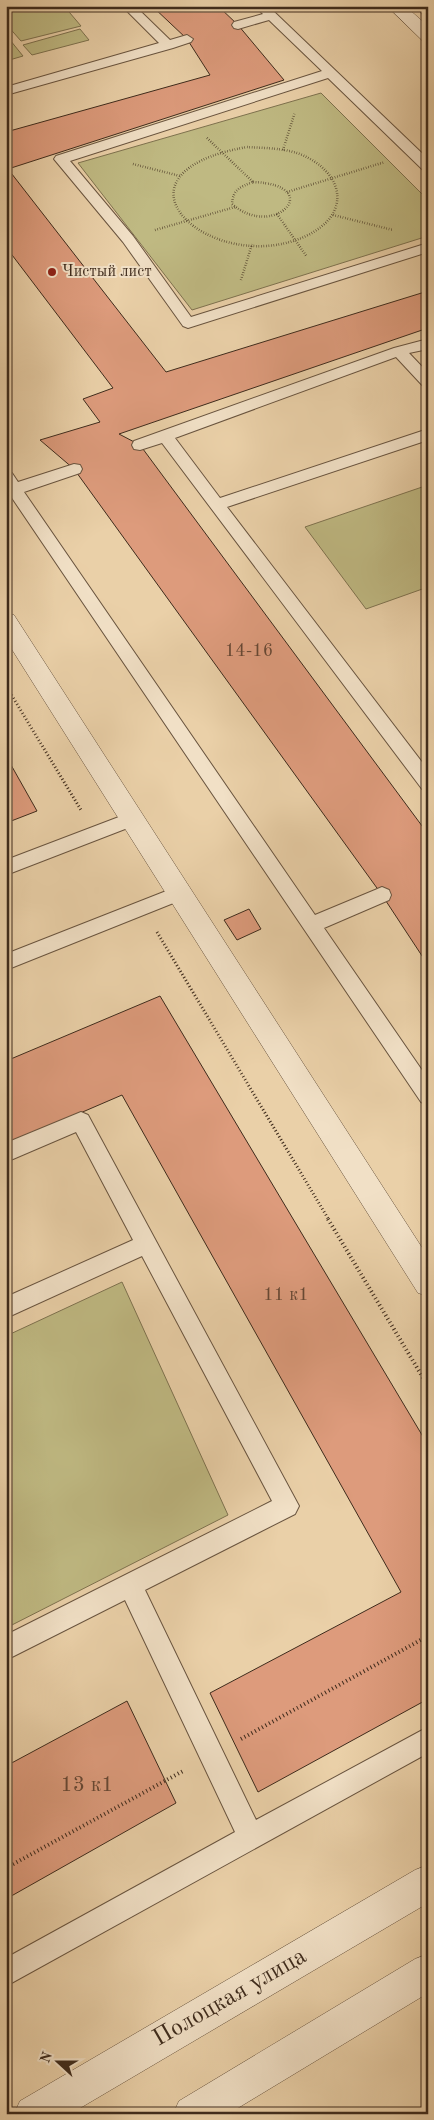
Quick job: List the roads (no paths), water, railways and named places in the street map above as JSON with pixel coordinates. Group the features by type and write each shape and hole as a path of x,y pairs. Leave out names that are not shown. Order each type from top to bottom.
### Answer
{"street":[{"path":"395,6 428,36"},
{"path":"424,6 428,10"},
{"path":"6,621 428,1283"},
{"name":"Полоцкая улица","path":"33,2114 428,1883"},
{"path":"192,2114 428,1972"}],"lane":[{"path":"128,6 168,45"},
{"path":"238,25 266,11 428,167"},
{"path":"6,91 187,39"},
{"path":"330,73 61,158 128,239 188,323 428,247"},
{"path":"140,445 399,351 428,344"},
{"path":"399,351 428,383"},
{"path":"217,505 428,434"},
{"path":"165,436 428,784"},
{"path":"74,469 10,483 428,1096"},
{"path":"6,868 132,819"},
{"path":"6,962 179,893"},
{"path":"312,925 382,895"},
{"path":"6,1153 80,1121 287,1506 6,1648"},
{"path":"6,1308 146,1244"},
{"path":"131,1586 251,1837"},
{"path":"6,1973 428,1739"}],"place":[{"name":"Чистый лист","path":"52,272"}]}
